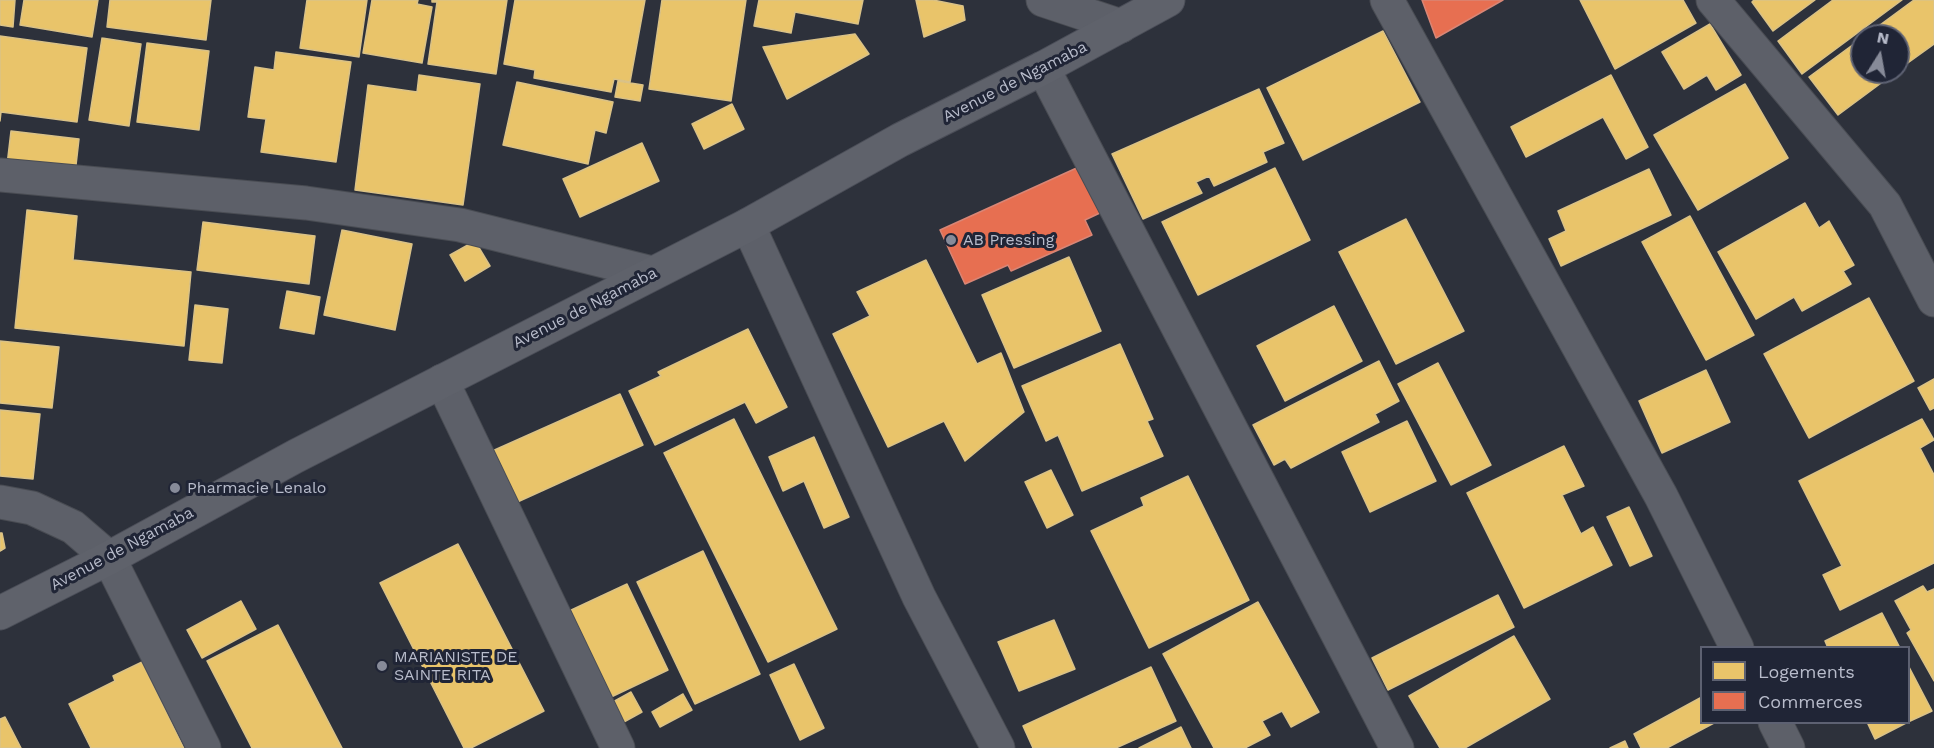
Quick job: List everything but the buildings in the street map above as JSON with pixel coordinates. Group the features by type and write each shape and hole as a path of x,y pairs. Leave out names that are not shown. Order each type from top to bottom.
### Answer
{"main road":[{"name":"Avenue de Ngamaba","path":"0,613 109,558 296,456 748,225 900,141 1043,68 1168,0"}],"street":[{"path":"1043,0 1120,26"},
{"path":"1387,0 1661,496 1736,646"},
{"path":"1713,0 1885,205 1934,300"},
{"path":"1043,68 1397,748"},
{"path":"0,175 306,203 460,225 652,273"},
{"path":"748,225 920,597 998,748"},
{"path":"442,381 618,748"},
{"path":"0,502 32,508 73,527 109,558 204,748"},
{"path":"1776,724 1788,748"}],"place":[{"name":"AB Pressing","path":"951,240"},
{"name":"Pharmacie Lenalo","path":"175,488"},
{"name":"MARIANISTE DE SAINTE RITA","path":"382,666"}]}
